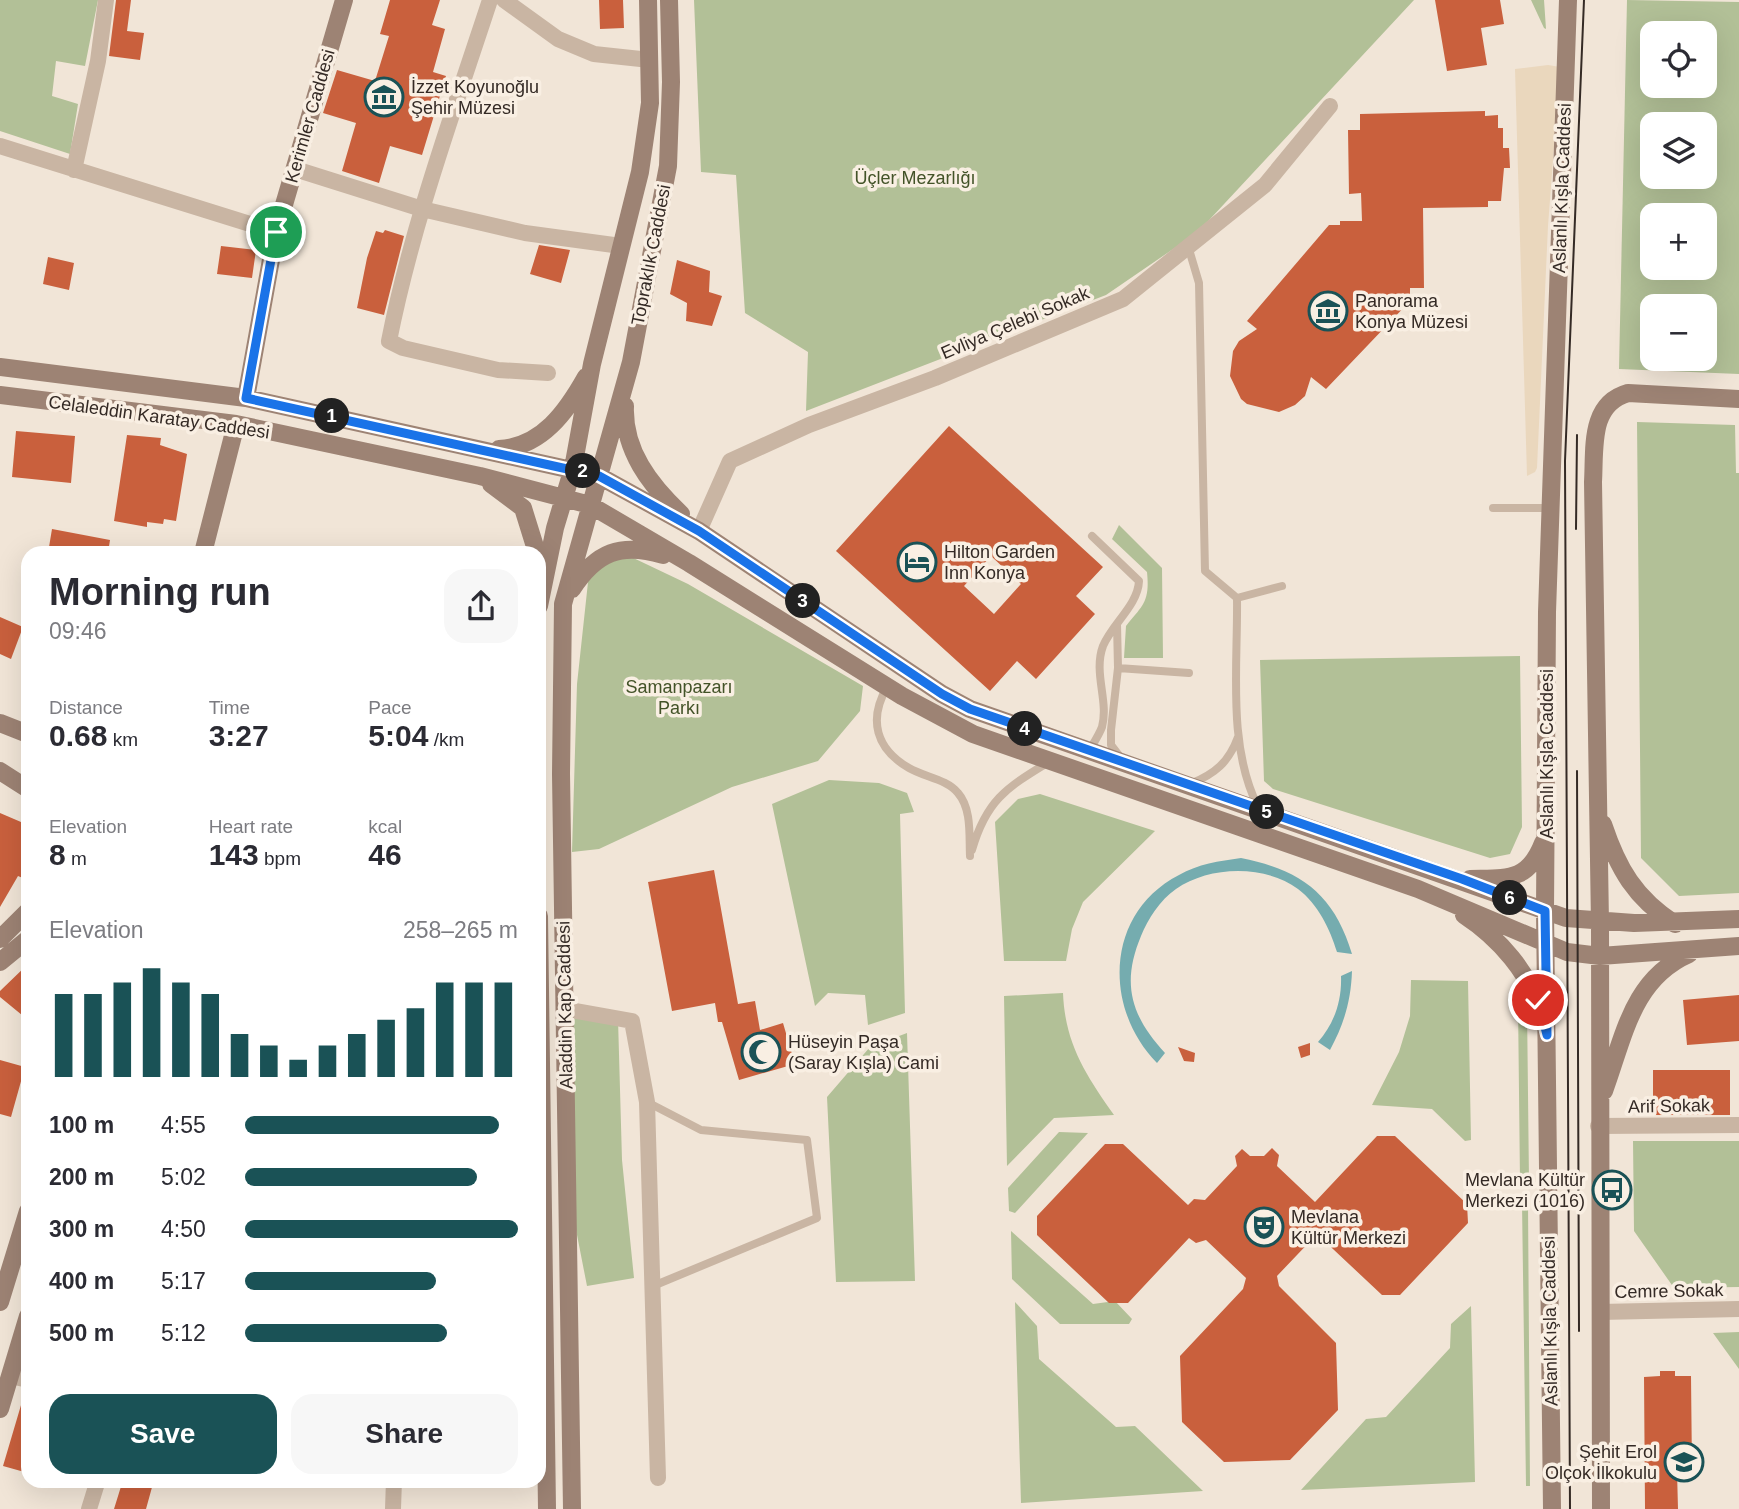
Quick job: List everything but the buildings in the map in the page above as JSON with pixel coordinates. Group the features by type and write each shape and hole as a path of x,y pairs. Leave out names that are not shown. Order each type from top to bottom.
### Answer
{"main road":[{"name":"Kerimler Caddesi","path":"246,398 276,232 344,0"},
{"name":"Topraklık Caddesi","path":"564,497 573,468 592,364 646,140 650,103 648,0"},
{"name":"Topraklık Caddesi","path":"590,505 631,362 668,166 671,82 669,0"},
{"name":"Aslanlı Kışla Caddesi","path":"1552,1509 1545,911 1550,508 1568,0"},
{"path":"631,362 624,426 630,445 650,482 699,531"},
{"path":"487,449 509,449 531,441 549,429 578,391 592,364"},
{"name":"Celaleddin Karatay Caddesi","path":"0,367 246,398 573,468 599,476"},
{"path":"1601,1509 1598,1126 1601,923 1597,804 1594,456 1600,415 1614,397 1628,393 1739,399"},
{"name":"Celaleddin Karatay Caddesi","path":"0,395 236,424 480,476 590,505"},
{"path":"205,546 236,424"},
{"path":"480,476 523,508 532,546"},
{"path":"599,476 699,531 942,694 970,709 1462,879 1545,911 1601,923 1675,924 1739,919"},
{"path":"546,570 564,497"},
{"path":"590,505 689,563 887,687 939,718 973,734 1419,889 1567,952 1600,956 1739,946"},
{"name":"Aladdin Kap Caddesi","path":"572,1509 561,774 563,604 590,505"},
{"path":"538,546 555,528"},
{"path":"563,604 586,567 603,556 621,550 643,549 689,563"},
{"path":"0,723 21,731"},
{"path":"0,771 21,784"},
{"path":"1597,804 1609,843 1627,880 1651,908 1675,924"},
{"path":"1462,879 1507,878 1526,872 1537,859 1547,834"},
{"path":"1419,889 1462,914 1498,941 1538,1000 1547,1035"},
{"path":"0,939 21,918"},
{"path":"0,962 21,947"},
{"path":"1599,1104 1636,1004 1652,978 1668,963 1702,948"},
{"path":"0,1301 21,1234"},
{"path":"0,1409 19,1378"},
{"path":"546,1414 571,1417"},
{"name":"Aladdin Kap Caddesi","path":"546,1488 547,1509"}],"street":[{"path":"74,170 98,61 106,0"},
{"path":"490,0 422,209 389,341 403,348 498,370 548,373"},
{"path":"504,0 558,39 594,54 650,61"},
{"name":"Evliya Çelebi Sokak","path":"699,531 730,461 809,425 935,378 1123,299 1265,185 1330,106"},
{"path":"0,146 276,232"},
{"path":"295,169 422,209 526,233 621,246"},
{"path":"565,1009 632,1021 646,1102 658,1478"},
{"name":"Arif Sokak","path":"1598,1126 1739,1125"},
{"name":"Cemre Sokak","path":"1600,1312 1739,1309"},
{"path":"89,1509 96,1488"},
{"path":"393,1509 394,1488"}],"lane":[{"path":"1188,246 1199,283 1205,571 1237,598 1239,734 1246,777 1259,810"},
{"path":"1493,508 1550,508"},
{"path":"1089,751 1101,728 1098,669 1103,647 1117,620 1139,591 1139,581 1093,536"},
{"path":"1237,598 1282,586"},
{"path":"1117,620 1118,668 1111,744 1125,764"},
{"path":"1118,668 1189,673"},
{"path":"887,687 874,725 878,740 908,768 958,792 968,813 970,856 979,822 1007,787 1051,761"},
{"path":"1187,785 1211,776 1231,756 1239,734"},
{"path":"646,1102 701,1130 807,1140 817,1218 652,1287"}],"green space":[{"path":"0,0 98,0 85,66 56,61 52,96 78,104 70,154 0,131"},
{"name":"Üçler Mezarlığı","path":"694,0 1414,0 1198,232 1106,295 806,411 808,352 745,313 736,175 701,172"},
{"path":"1531,0 1544,0 1546,29 1544,28"},
{"path":"1627,0 1739,2 1739,374 1667,371 1717,371 1717,294 1640,294 1640,370 1619,369"},
{"path":"1637,422 1735,425 1736,473 1739,473 1739,893 1679,896 1641,858"},
{"path":"1119,525 1162,568 1163,658 1124,658 1126,626 1144,602 1148,582 1147,572 1112,539"},
{"name":"Samanpazarı Parkı","path":"625,554 688,584 863,686 860,711 818,761 732,787 599,849 572,852 577,684 589,573"},
{"path":"1520,656 1522,827 1510,854 1490,858 1273,789 1264,781 1260,660"},
{"path":"829,780 879,783 907,793 914,812 900,814 905,1013 868,1025 865,995 828,993 815,1006 772,804"},
{"path":"1040,794 1155,831 1083,902 1072,929 1066,961 1004,961 995,822 1018,799"},
{"path":"1411,980 1468,981 1471,1140 1465,1141 1432,1109 1372,1105 1399,1052 1410,1016"},
{"path":"1063,993 1068,1028 1079,1058 1114,1115 1054,1118 1007,1166 1004,996"},
{"path":"1518,1003 1527,1006 1529,1181 1520,1181"},
{"path":"566,1018 618,1019 622,1160 634,1278 587,1286 570,1199"},
{"path":"907,1033 915,1281 836,1282 827,1097 870,1047"},
{"path":"1059,1132 1088,1133 1015,1213 1009,1211 1008,1188"},
{"path":"1633,1141 1739,1141 1739,1287 1674,1288 1634,1231"},
{"path":"1522,1203 1528,1203 1530,1486 1526,1486"},
{"path":"1011,1231 1093,1304 1115,1301 1132,1319 1129,1324 1060,1324 1012,1279"},
{"path":"1015,1302 1037,1326 1039,1359 1116,1427 1135,1426 1203,1491 1021,1503"},
{"path":"1471,1306 1475,1482 1301,1490 1366,1419 1386,1417 1450,1348 1451,1324"},
{"path":"1739,1332 1739,1369 1713,1333"}],"shaded area":[{"path":"1548,65 1560,67 1548,226 1537,468 1527,476 1515,69"}],"water":[{"path":"1241,858 1281,870 1312,888 1336,915 1352,954 1337,952 1317,909 1298,889 1284,881 1269,875 1237,871 1220,872 1189,881 1170,893 1151,917 1141,936 1132,969 1131,984 1137,1012 1144,1026 1165,1053 1157,1063 1139,1041 1127,1016 1121,989 1120,963 1125,937 1137,913 1155,892 1179,875 1201,866"},
{"path":"1352,971 1346,1012 1330,1050 1318,1042 1336,1012 1341,976"}],"tram line":[{"path":"1570,1509 1565,461 1584,0"},
{"path":"1576,529 1577,435"},
{"path":"1577,771 1579,1331"}],"place":[{"name":"İzzet Koyunoğlu Şehir Müzesi","path":"384,97"},
{"name":"Panorama Konya Müzesi","path":"1328,311"},
{"name":"Hilton Garden Inn Konya","path":"917,562"},
{"name":"Hüseyin Paşa (Saray Kışla) Cami","path":"761,1052"},
{"name":"Mevlana Kültür Merkezi (1016)","path":"1612,1190"},
{"name":"Mevlana Kültür Merkezi","path":"1264,1227"},
{"name":"Şehit Erol Olçok İlkokulu","path":"1684,1462"}],"route":[{"path":"276,232 246,398 546,462 599,476 699,531 942,694 970,709 1462,879 1545,911 1547,1035 1538,1000"}]}
